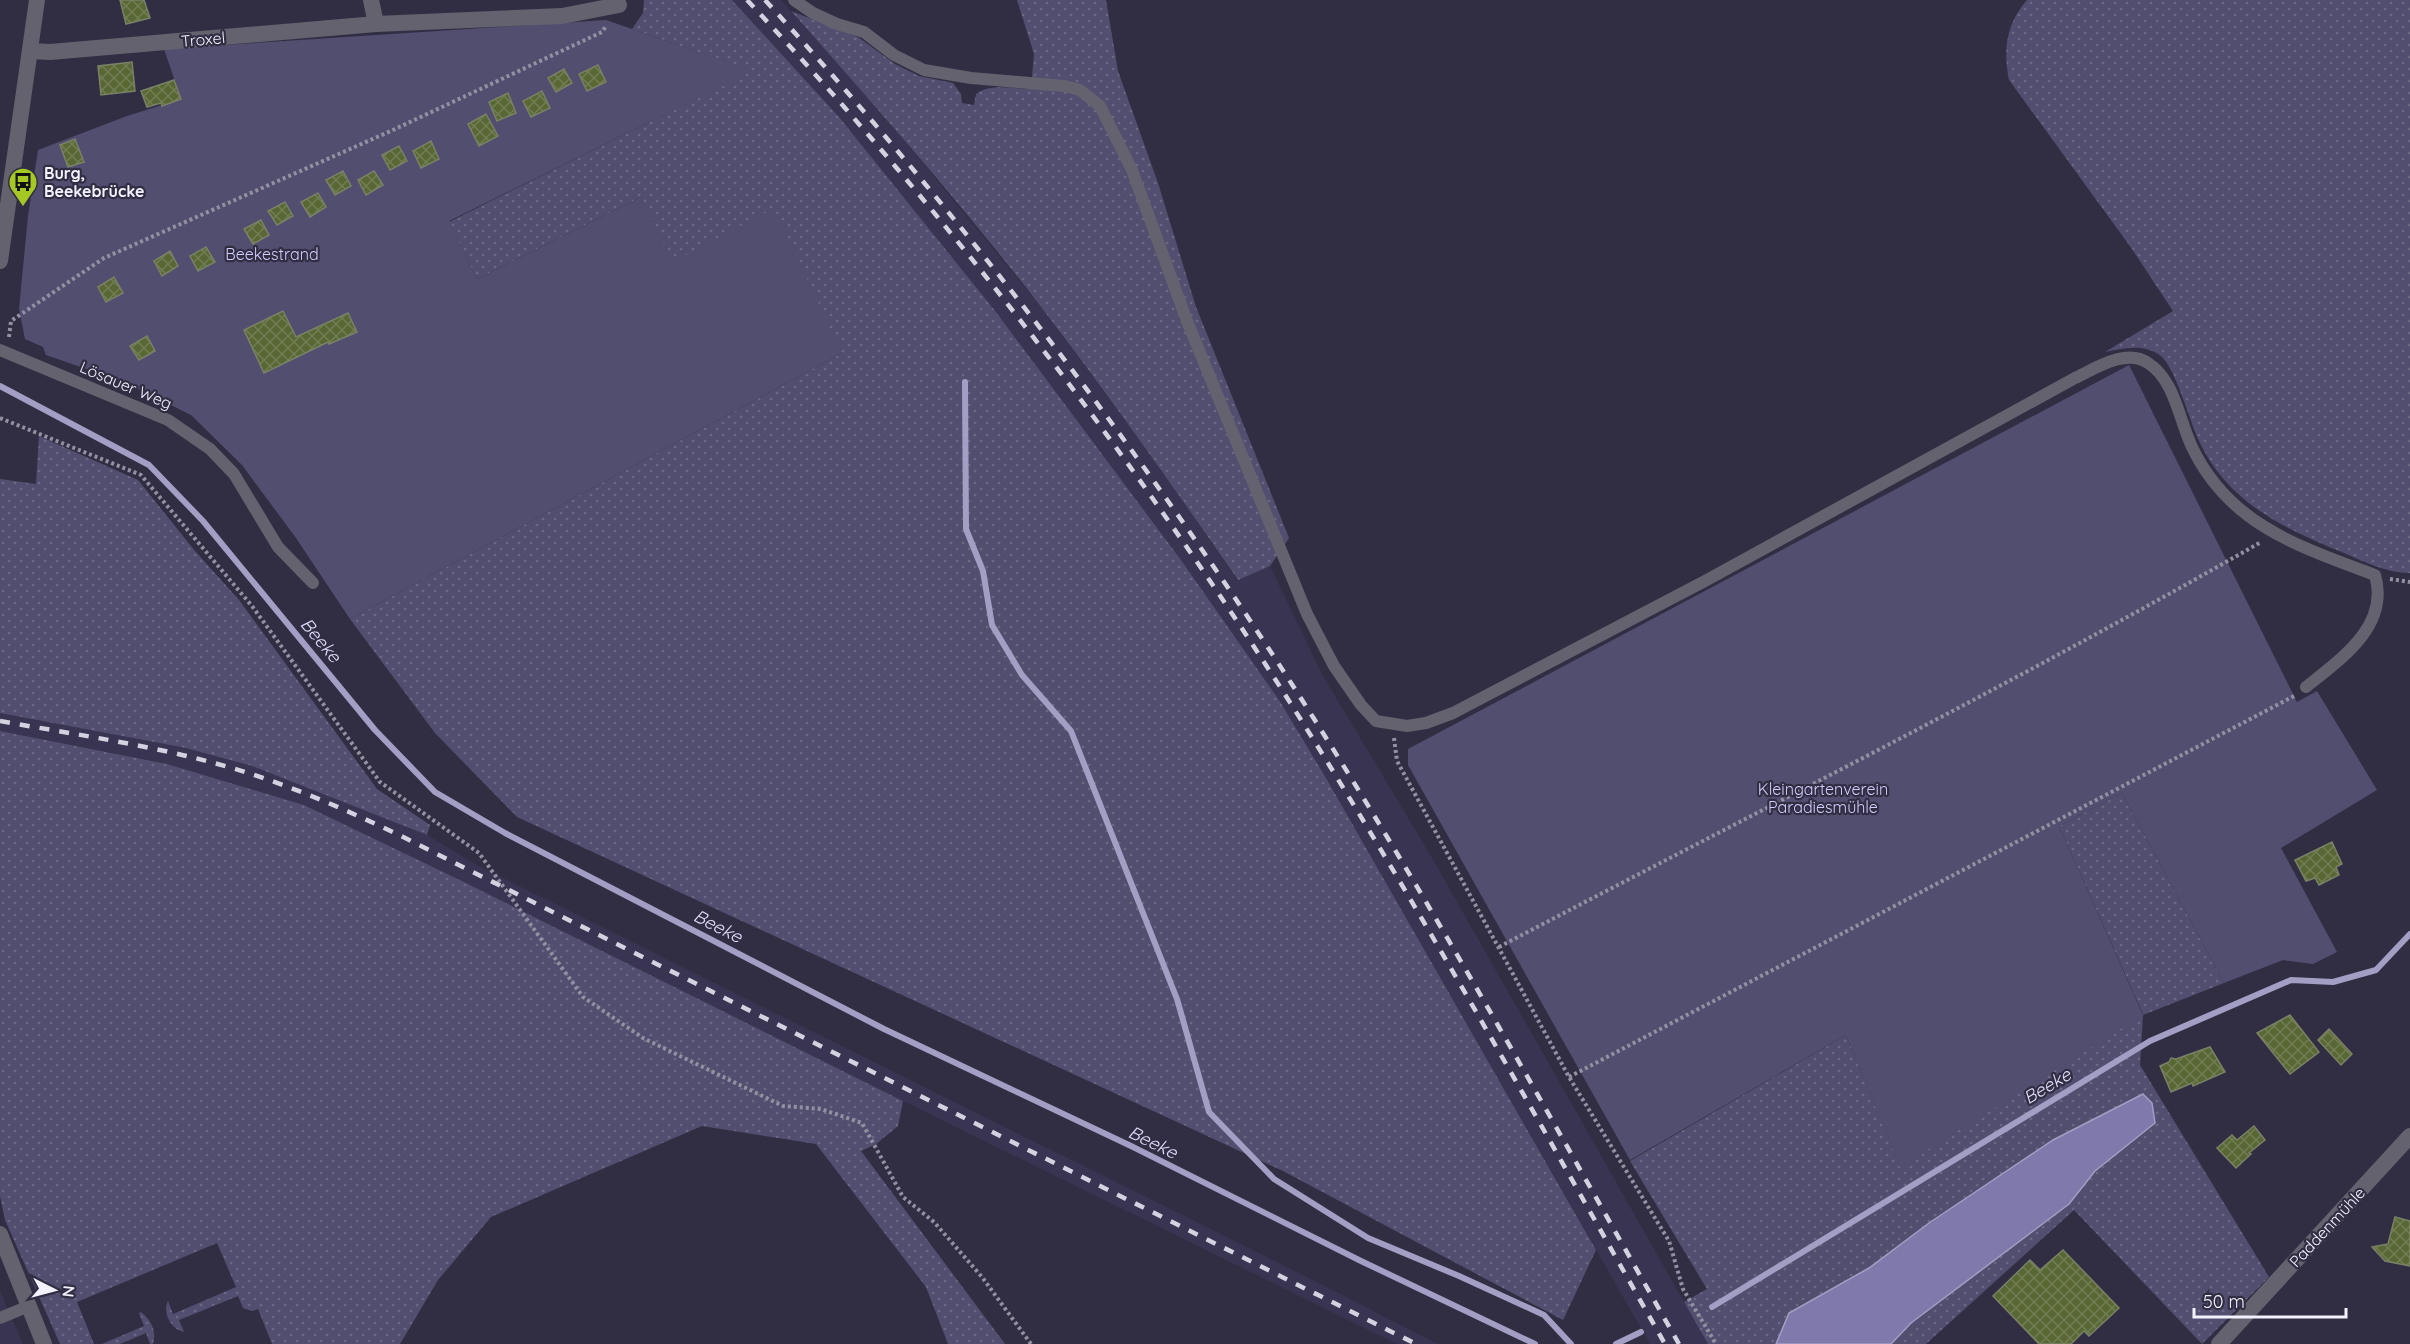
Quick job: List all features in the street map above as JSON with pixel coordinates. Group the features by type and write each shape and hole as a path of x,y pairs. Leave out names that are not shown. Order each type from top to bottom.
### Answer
{"street":[{"path":"0,261 37,0"},
{"path":"371,0 376,24"},
{"name":"Troxel","path":"30,51 50,52 376,24 562,15 619,5"},
{"name":"Paddenmühle","path":"2219,1344 2410,1136"},
{"path":"0,1234 44,1344"}],"lane":[{"path":"794,0 829,20 864,32 894,55 924,70 971,78 1064,86 1080,90 1100,106 1132,170 1187,321 1307,614 1334,666 1360,705 1376,721 1407,726 1426,723 1453,713 1705,581 2075,378 2113,360 2127,358 2140,358 2158,371 2172,396 2204,469 2231,503 2275,534 2374,575 2379,589 2378,605 2360,640 2339,661 2306,687"},
{"name":"Lösauer Weg","path":"3,352 168,420 210,449 234,474 278,547 313,583"},
{"path":"0,1318 29,1306"}],"path":[{"path":"3,352 11,321 104,258 403,126 602,32 619,5"},
{"path":"0,418 141,475 252,606 380,782 479,853 583,997 643,1038 783,1106 821,1109 861,1123 903,1197 934,1222 982,1277 1030,1344"},
{"path":"1499,947 2078,644 2193,582 2275,534"},
{"path":"1569,1077 2292,698 2306,687"},
{"path":"1392,725 1397,761 1569,1077 1669,1241 1683,1289 1716,1344"}],"shaded area":[{"path":"732,0 781,0 890,123 1037,302 1162,470 1237,580 1270,566 1323,676 1431,856 1708,1344 1650,1344 1279,700 1181,560 996,312 839,117"},
{"path":"0,713 186,748 252,766 427,835 477,865 1438,1344 1397,1344 304,805 167,764 0,731"},
{"path":"2143,1094 2152,1103 2155,1123 2095,1171 2069,1204 1911,1323 1891,1344 1776,1344 1789,1313 1869,1268 1929,1223 2053,1140"},
{"path":"0,1290 5,1303 23,1344 0,1344"}],"green space":[{"path":"644,0 732,0 839,117 996,312 1181,560 1279,700 1596,1250 1563,1320 1283,1171 517,817 435,733 350,619 842,353 672,262 641,197 477,279 449,222 752,71 632,29 643,13"},
{"path":"1017,0 1106,0 1118,71 1158,183 1196,307 1289,538 1270,566 1238,580 1114,405 1008,265 917,155 791,11 858,37 895,64 919,76 953,83 961,94 962,103 974,105 976,94 988,89 1002,87 1031,89 1034,54"},
{"path":"2027,0 2410,0 2410,573 2393,571 2368,563 2301,534 2260,511 2242,497 2211,463 2199,441 2172,373 2162,357 2142,348 2105,352 2173,311 2132,249 2009,80 2006,58 2010,28"},
{"name":"Beekestrand","path":"606,20 753,71 449,221 477,279 641,197 673,262 774,208 842,353 350,619 296,538 242,465 191,415 124,382 46,355 43,347 25,339 19,309 28,216 38,150 127,116 181,99 164,49"},
{"name":"Kleingartenverein Paradiesmühle","path":"2129,365 2297,702 2317,691 2377,790 2281,848 2337,952 2313,964 2283,960 2224,983 2122,793 2059,826 2143,1015 1900,1167 1846,1035 1630,1160 1408,765 1408,749"},
{"path":"39,436 138,480 195,551 239,600 377,789 430,825 427,835 252,766 186,748 0,713 0,479 36,484"},
{"path":"0,731 167,764 304,805 464,882 903,1101 898,1126 876,1144 861,1151 1005,1344 948,1344 926,1287 816,1144 702,1126 491,1217 438,1280 400,1344 272,1344 258,1309 252,1311 243,1308 238,1296 179,1320 184,1332 175,1328 167,1315 168,1301 173,1314 236,1287 217,1243 77,1302 94,1344 60,1344 5,1220 0,1196"},
{"path":"2122,793 2224,983 2143,1015 2140,1065 2269,1277 2202,1344 2074,1210 1926,1344 1891,1344 1911,1323 2069,1204 2095,1171 2155,1123 2143,1094 2053,1140 1929,1223 1869,1268 1789,1313 1776,1344 1708,1344 1684,1302 1707,1289 1630,1161 1846,1035 1900,1166 2143,1014 2059,826"},
{"path":"141,1312 152,1326 153,1344 150,1344 146,1333 120,1344 102,1344 144,1326 139,1313"}],"building":[{"path":"120,0 144,0 150,18 126,24"},
{"path":"132,62 135,91 101,95 98,66"},
{"path":"598,65 606,82 587,91 579,74"},
{"path":"564,69 572,83 556,92 548,78"},
{"path":"174,80 181,99 162,106 161,103 147,107 141,91"},
{"path":"542,91 550,108 531,117 523,101"},
{"path":"508,93 516,113 497,121 489,102"},
{"path":"486,114 498,136 479,146 468,124"},
{"path":"75,139 84,162 68,167 60,145"},
{"path":"431,141 439,159 421,168 413,151"},
{"path":"399,146 407,161 390,170 382,155"},
{"path":"343,171 351,186 335,195 326,180"},
{"path":"374,171 383,185 366,195 358,180"},
{"path":"318,193 326,207 310,217 301,202"},
{"path":"285,202 293,216 277,225 268,211"},
{"path":"261,220 269,235 253,244 244,229"},
{"path":"206,247 215,262 198,271 190,256"},
{"path":"170,251 178,266 162,276 154,261"},
{"path":"114,277 123,293 106,302 98,287"},
{"path":"283,311 296,337 348,313 357,332 329,344 328,342 264,373 244,330"},
{"path":"147,336 155,351 139,360 130,346"},
{"path":"2332,842 2342,864 2336,867 2339,875 2319,885 2315,878 2306,881 2295,860"},
{"path":"2290,1015 2319,1052 2290,1074 2257,1033"},
{"path":"2329,1029 2352,1054 2341,1065 2318,1040"},
{"path":"2210,1047 2225,1072 2193,1086 2192,1083 2171,1092 2160,1066 2169,1062 2171,1058 2176,1059"},
{"path":"2254,1126 2265,1140 2236,1168 2217,1148 2232,1135 2237,1140"},
{"path":"2395,1217 2410,1221 2410,1266 2385,1261 2372,1247 2388,1244"},
{"path":"2063,1250 2119,1308 2089,1336 2084,1331 2071,1344 2039,1344 1993,1296 2030,1260 2040,1270"}],"waterway":[{"path":"965,382 966,529 983,571 992,625 1022,675 1071,731 1177,999 1209,1112 1274,1179 1368,1238 1544,1315 1571,1344"},
{"name":"Beeke","path":"0,386 149,465 203,521 375,730 435,792 505,833 884,1029 1131,1146 1361,1261 1535,1344"},
{"name":"Beeke","path":"1712,1307 2150,1041 2291,980 2333,982 2376,970 2410,934"},
{"name":"Beeke","path":"1616,1344 1641,1332"}],"railway":[{"path":"747,0 821,80 963,248 1098,423 1224,602 1284,693 1383,854 1479,1016 1665,1344"},
{"path":"765,0 891,143 1011,290 1126,442 1235,598 1295,689 1409,873 1679,1344"},
{"path":"0,721 188,756 238,770 353,813 1416,1344"}],"place":[{"name":"Burg, Beekebrücke","path":"23,208"}]}
